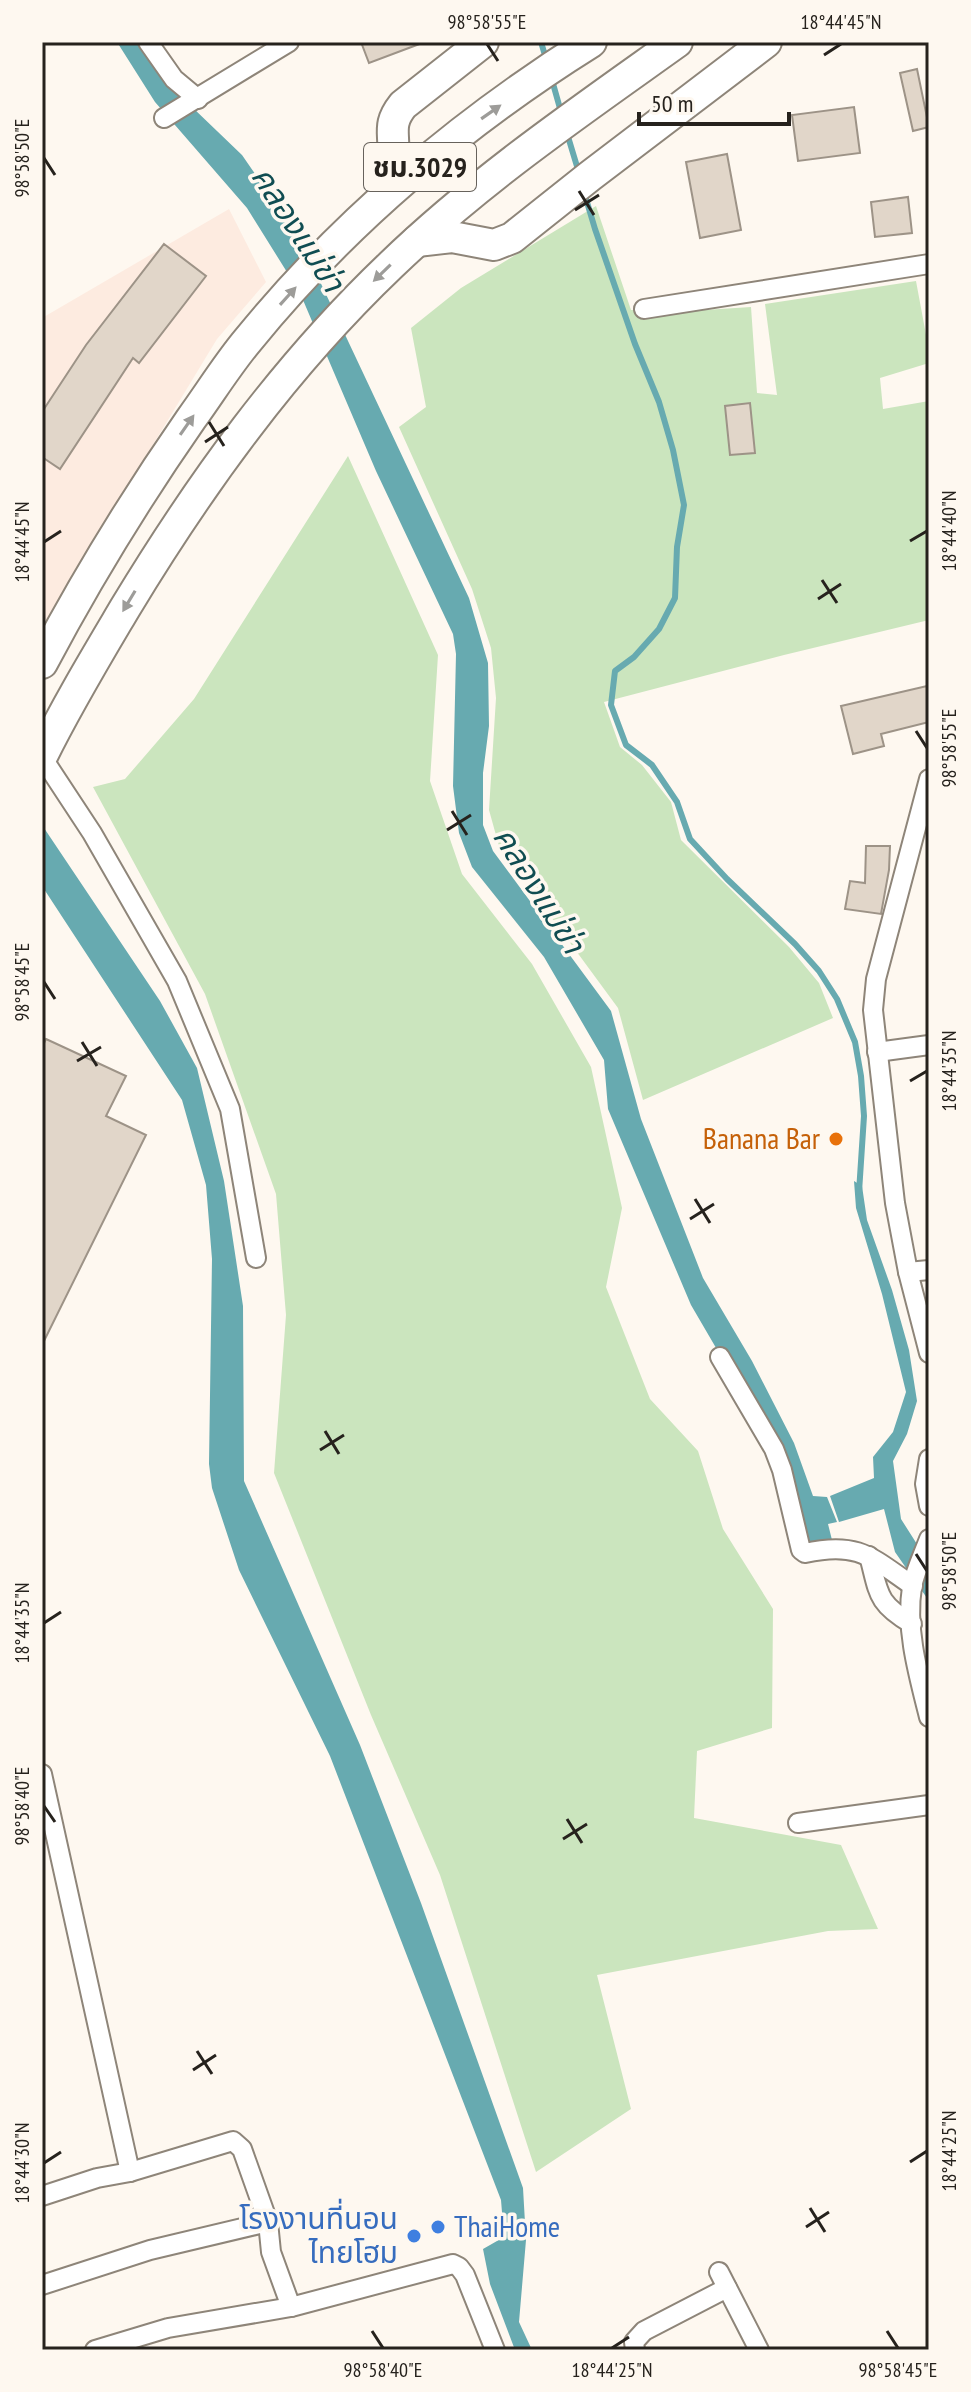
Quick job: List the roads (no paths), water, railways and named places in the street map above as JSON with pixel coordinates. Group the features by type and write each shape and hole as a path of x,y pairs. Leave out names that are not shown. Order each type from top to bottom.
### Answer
{"main road":[{"path":"386,195 394,154 392,123 403,105 483,42"},
{"name":"ชม.3029","path":"42,756 67,705 157,556 235,442 278,386 349,306 417,241 486,182 677,42"},
{"path":"417,241 452,237 494,245 512,238 766,42"},
{"name":"ชม.3029","path":"42,663 127,513 249,338 326,254 386,195 455,137 579,50"},
{"path":"403,105 403,122 418,138 455,137"},
{"path":"486,182 476,204 480,217 494,232 512,238"}],"street":[{"path":"148,42 174,79 198,99"},
{"path":"164,118 289,42"},
{"path":"644,309 929,264"},
{"path":"42,756 92,833 177,981 230,1109 256,1258"},
{"path":"929,779 876,979 873,1010 895,1203 908,1272 929,1353"},
{"path":"877,1052 929,1045"},
{"path":"908,1272 929,1270"},
{"path":"720,1357 774,1449 801,1550 805,1553 834,1547 869,1556 913,1583"},
{"path":"929,1459 925,1484 929,1506"},
{"path":"929,1539 913,1583 910,1605 929,1717"},
{"path":"869,1556 877,1593 895,1614 912,1624"},
{"path":"42,1774 130,2172"},
{"path":"798,1823 929,1805"},
{"path":"42,2196 233,2141 242,2149 268,2222 271,2252 291,2307"},
{"path":"42,2285 150,2250 268,2222"},
{"path":"95,2350 168,2328 291,2307 453,2264 465,2275 495,2350"},
{"path":"635,2350 634,2342 644,2331 723,2280 759,2350"}],"water":[{"path":"117,42 143,42 167,83 242,155 300,239 469,598 488,663 489,726 483,773 483,825 493,851 611,1011 641,1119 703,1278 752,1361 794,1443 813,1496 827,1497 837,1522 828,1524 832,1540 801,1544 747,1401 691,1305 608,1109 604,1060 544,957 472,867 459,833 453,786 456,654 453,634 376,471 300,293 247,208 155,102"},
{"path":"42,825 160,1001 197,1068 224,1181 243,1306 244,1481 360,1745 421,1903 523,2188 526,2240 519,2322 532,2350 515,2350 490,2284 483,2249 504,2237 501,2200 330,1756 239,1570 212,1488 209,1464 212,1259 206,1185 182,1100 42,886"},
{"path":"854,1181 862,1186 867,1220 909,1350 917,1401 907,1434 893,1461 901,1519 929,1563 929,1601 895,1552 884,1509 839,1522 830,1496 874,1478 873,1457 893,1432 906,1392 882,1294 856,1208"}],"waterway":[{"path":"541,42 547,62"},
{"path":"552,80 561,112"},
{"path":"566,130 579,173"},
{"path":"584,192 635,344 659,402 684,505 677,547 675,598 659,629 634,657 615,671 611,705 626,745 652,765 677,802 690,839 795,944 819,971 837,999 855,1042 861,1076 864,1116 859,1192"}],"place":[{"name":"Banana Bar","path":"836,1139"},
{"name":"ThaiHome","path":"438,2227"},
{"name":"โรงงานที่นอน ไทยโฮม","path":"414,2236"}],"water label":[{"name":"คลองแม่ข่า","path":"298,229"},
{"name":"คลองแม่ข่า","path":"539,890"}]}
